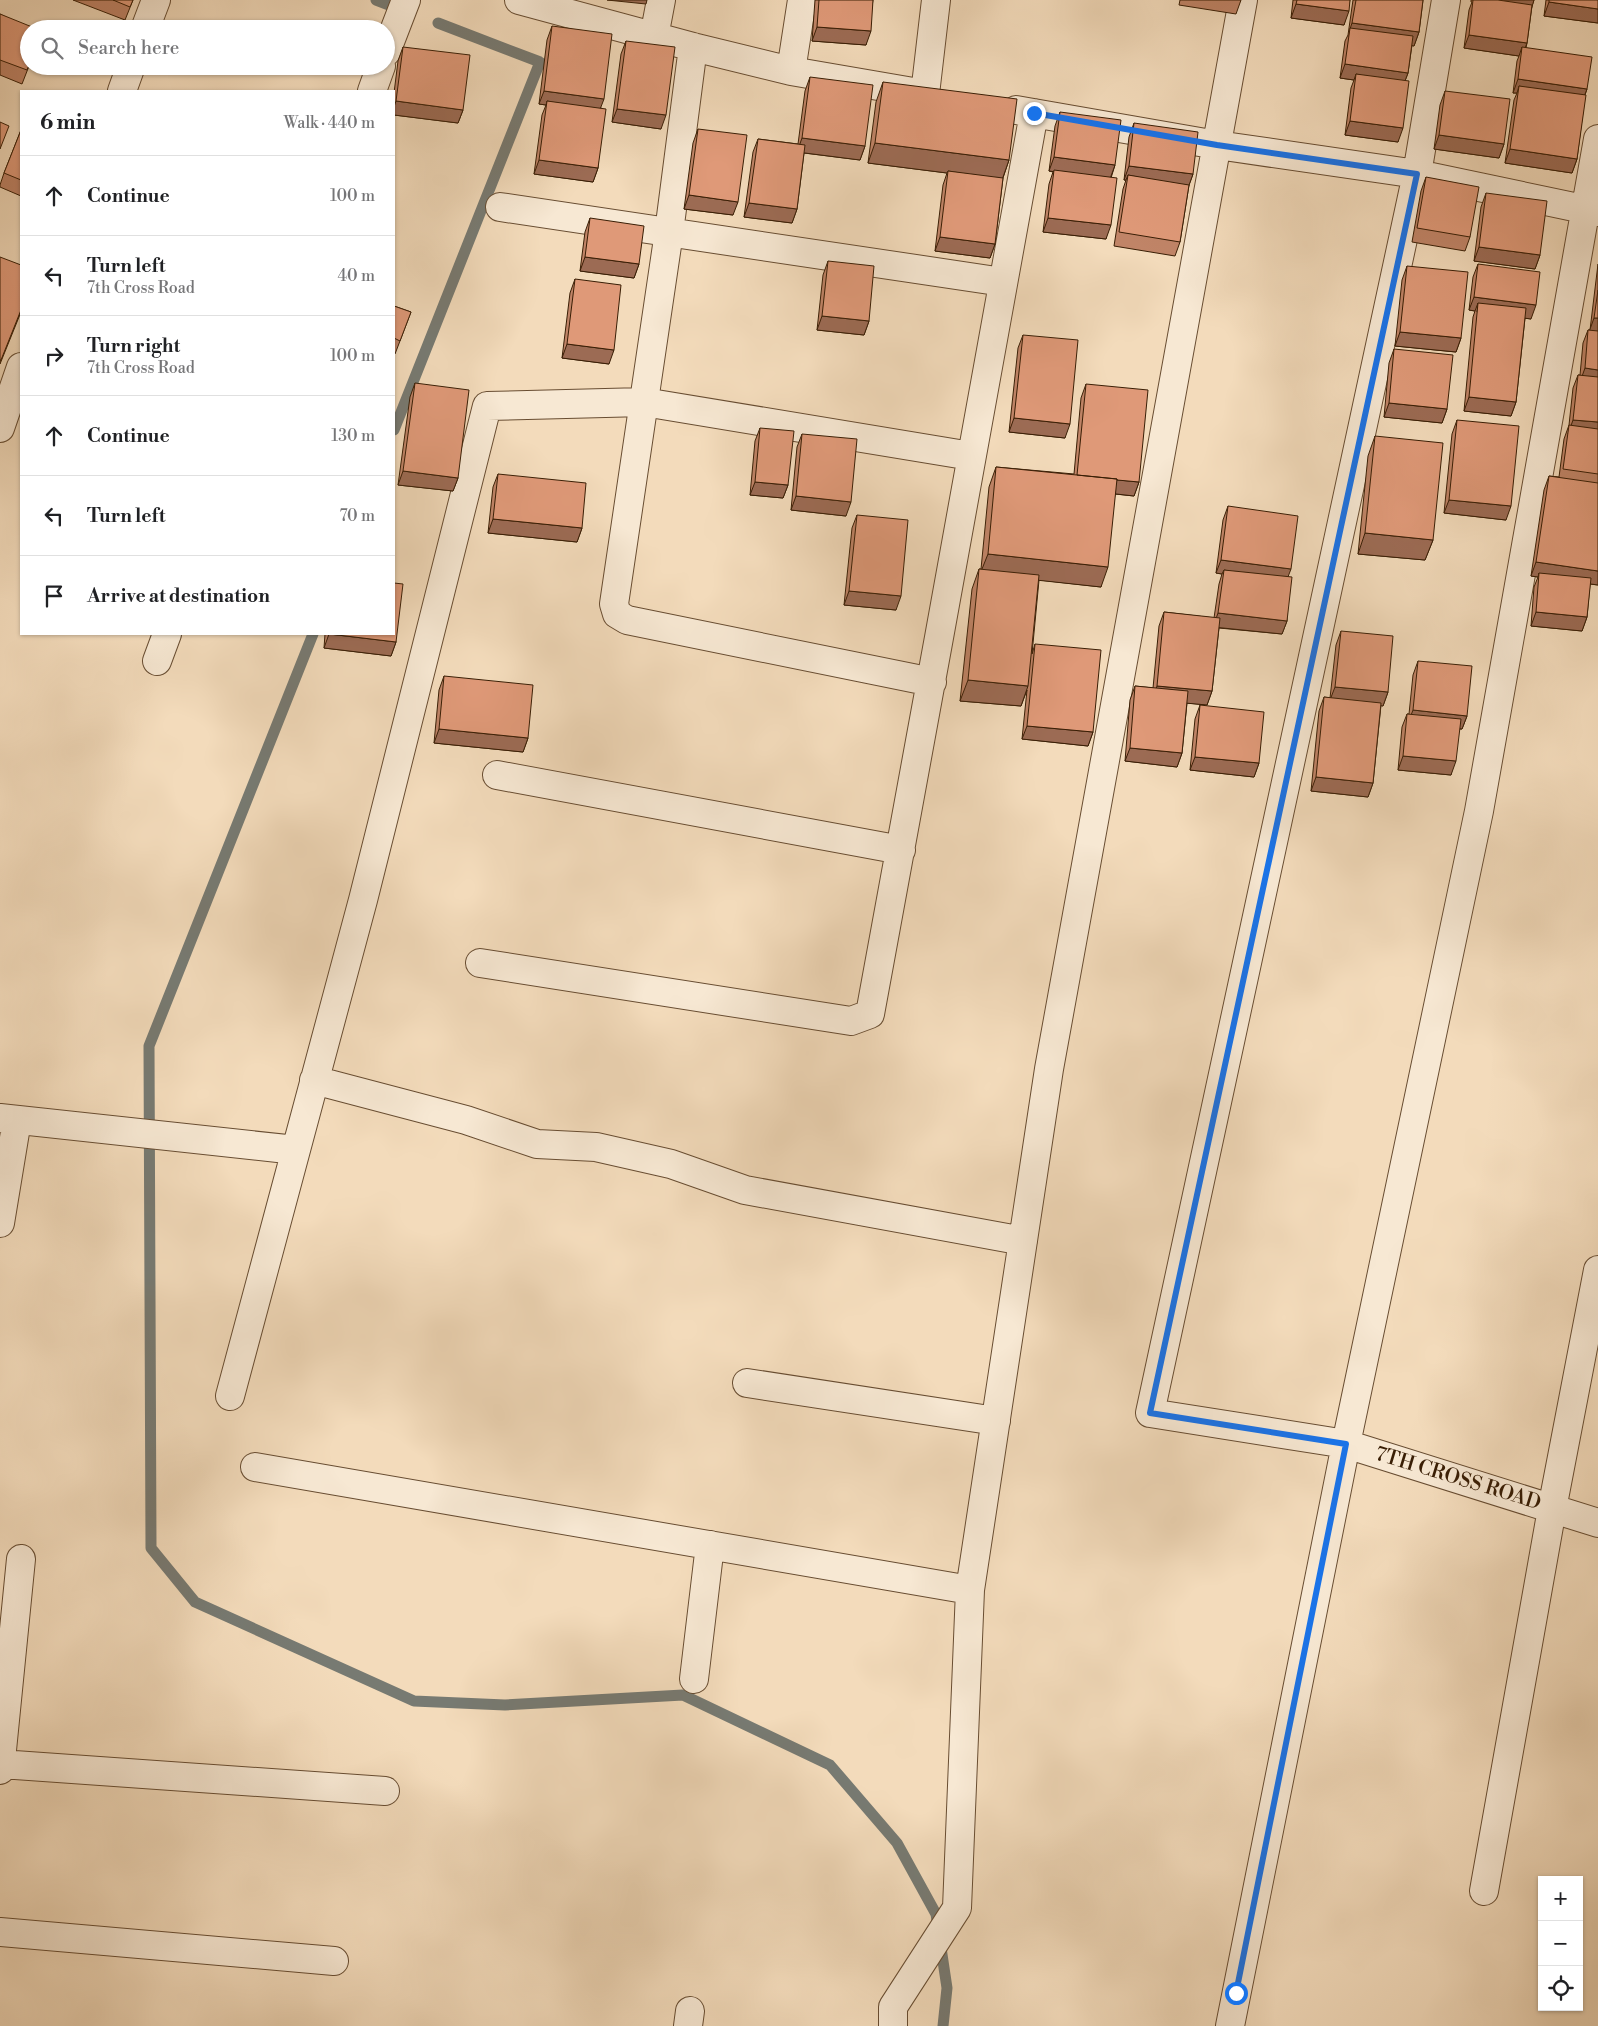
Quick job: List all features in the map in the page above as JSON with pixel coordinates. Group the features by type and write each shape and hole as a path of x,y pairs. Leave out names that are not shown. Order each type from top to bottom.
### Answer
{"street":[{"path":"148,20 156,0"},
{"path":"395,29 406,0"},
{"path":"519,0 654,37 791,71 952,99"},
{"path":"654,37 661,0"},
{"path":"791,71 802,0"},
{"path":"924,94 936,0"},
{"path":"893,2017 957,1908 970,1590 1049,1069 1243,0"},
{"path":"1417,174 1446,0"},
{"path":"693,47 669,232 614,604 617,614 627,620 932,682"},
{"path":"122,90 128,75"},
{"path":"372,90 378,75"},
{"path":"989,105 1217,145 1417,174 1592,211"},
{"path":"480,963 851,1021 870,1014 932,682 1034,113"},
{"path":"1230,2026 1346,1444 1479,811 1592,211 1598,139"},
{"name":"7TH CROSS ROAD","path":"1417,174 1150,1413 1346,1444 1598,1523"},
{"path":"500,207 1003,282"},
{"path":"0,428 20,370"},
{"path":"230,1396 363,900 486,406 644,402 971,456"},
{"path":"156,661 167,635"},
{"path":"497,775 901,850"},
{"path":"314,1080 466,1120 536,1144 596,1147 671,1164 745,1190 1023,1241"},
{"path":"0,1223 8,1119 296,1150"},
{"path":"1484,1891 1552,1509 1598,1270"},
{"path":"747,1383 996,1420"},
{"path":"256,1467 970,1590"},
{"path":"694,1679 710,1545"},
{"path":"0,1770 21,1559"},
{"path":"0,1764 385,1791"},
{"path":"0,1932 334,1961"}],"building":[{"path":"113,0 133,0 130,7"},
{"path":"819,0 873,0 871,31 817,27"},
{"path":"1297,0 1350,0 1349,11 1296,4"},
{"path":"1356,0 1423,0 1419,32 1352,23"},
{"path":"1473,0 1498,0 1532,5 1527,43 1469,35"},
{"path":"1549,0 1598,0 1598,9 1549,2"},
{"path":"0,14 20,22 20,67 0,60"},
{"path":"552,26 612,34 604,99 544,91"},
{"path":"1350,28 1413,36 1408,73 1345,64"},
{"path":"626,41 675,47 666,115 617,109"},
{"path":"403,47 470,55 463,110 396,101"},
{"path":"1522,47 1592,57 1587,89 1518,79"},
{"path":"1356,74 1409,81 1403,128 1350,121"},
{"path":"810,77 873,85 865,146 802,138"},
{"path":"883,82 1017,99 1009,160 875,143"},
{"path":"1519,86 1586,95 1577,159 1510,149"},
{"path":"1445,91 1510,99 1504,144 1439,135"},
{"path":"547,101 606,109 598,168 539,160"},
{"path":"1060,112 1121,120 1115,165 1054,157"},
{"path":"0,122 9,126 0,149"},
{"path":"1134,123 1198,132 1193,174 1129,166"},
{"path":"698,129 747,135 738,202 689,195"},
{"path":"20,133 20,180 4,173"},
{"path":"758,139 805,145 797,209 749,203"},
{"path":"1054,170 1117,178 1111,225 1048,218"},
{"path":"948,171 1003,178 995,244 940,237"},
{"path":"1128,175 1189,185 1180,242 1119,232"},
{"path":"1426,177 1479,187 1470,237 1417,228"},
{"path":"1486,193 1547,201 1540,255 1479,247"},
{"path":"590,218 644,226 639,264 585,257"},
{"path":"0,257 20,265 20,312 0,360"},
{"path":"828,261 874,266 869,321 822,316"},
{"path":"1478,264 1540,272 1536,305 1474,297"},
{"path":"1407,266 1468,272 1461,338 1400,332"},
{"path":"575,279 621,285 614,350 567,344"},
{"path":"1598,290 1598,318 1594,318"},
{"path":"1478,303 1526,308 1516,402 1469,397"},
{"path":"395,306 411,312 400,341 395,338"},
{"path":"1588,330 1598,331 1598,370 1585,368"},
{"path":"1023,335 1078,340 1070,424 1014,418"},
{"path":"1394,349 1453,355 1447,409 1389,403"},
{"path":"1578,375 1598,377 1598,422 1573,420"},
{"path":"415,383 469,390 458,478 403,471"},
{"path":"1086,384 1148,390 1139,482 1077,475"},
{"path":"1457,420 1519,426 1511,506 1449,500"},
{"path":"1569,425 1598,429 1598,474 1563,469"},
{"path":"760,428 794,431 788,485 755,482"},
{"path":"802,434 857,439 851,502 796,496"},
{"path":"1375,436 1443,443 1433,540 1365,533"},
{"path":"996,467 1117,479 1108,567 988,554"},
{"path":"498,474 586,483 582,528 493,519"},
{"path":"1549,476 1598,483 1598,571 1536,562"},
{"path":"1228,506 1298,516 1291,569 1221,560"},
{"path":"857,515 908,520 901,596 849,591"},
{"path":"979,569 1039,575 1028,686 968,680"},
{"path":"1224,570 1292,577 1287,621 1218,613"},
{"path":"1539,573 1591,578 1587,617 1536,612"},
{"path":"395,583 403,584 396,642 337,635 395,635"},
{"path":"1164,612 1220,618 1212,691 1157,686"},
{"path":"1341,631 1393,636 1388,692 1335,687"},
{"path":"1035,644 1101,650 1093,732 1027,726"},
{"path":"1418,661 1472,666 1467,716 1413,710"},
{"path":"444,676 533,685 528,738 439,729"},
{"path":"1135,686 1188,691 1182,753 1130,748"},
{"path":"1324,697 1381,703 1373,783 1316,777"},
{"path":"1200,705 1264,712 1259,763 1195,757"},
{"path":"1407,714 1461,719 1456,761 1403,756"}],"waterway":[{"path":"376,0 389,5"},
{"path":"395,427 540,62 438,23"},
{"path":"313,635 149,1046 151,1548 195,1602 414,1701 505,1705 683,1695 830,1765 897,1843 936,1914 947,1988 943,2026"}],"route":[{"path":"1034,113 1217,145 1417,174 1150,1413 1346,1444 1236,1993"}]}
